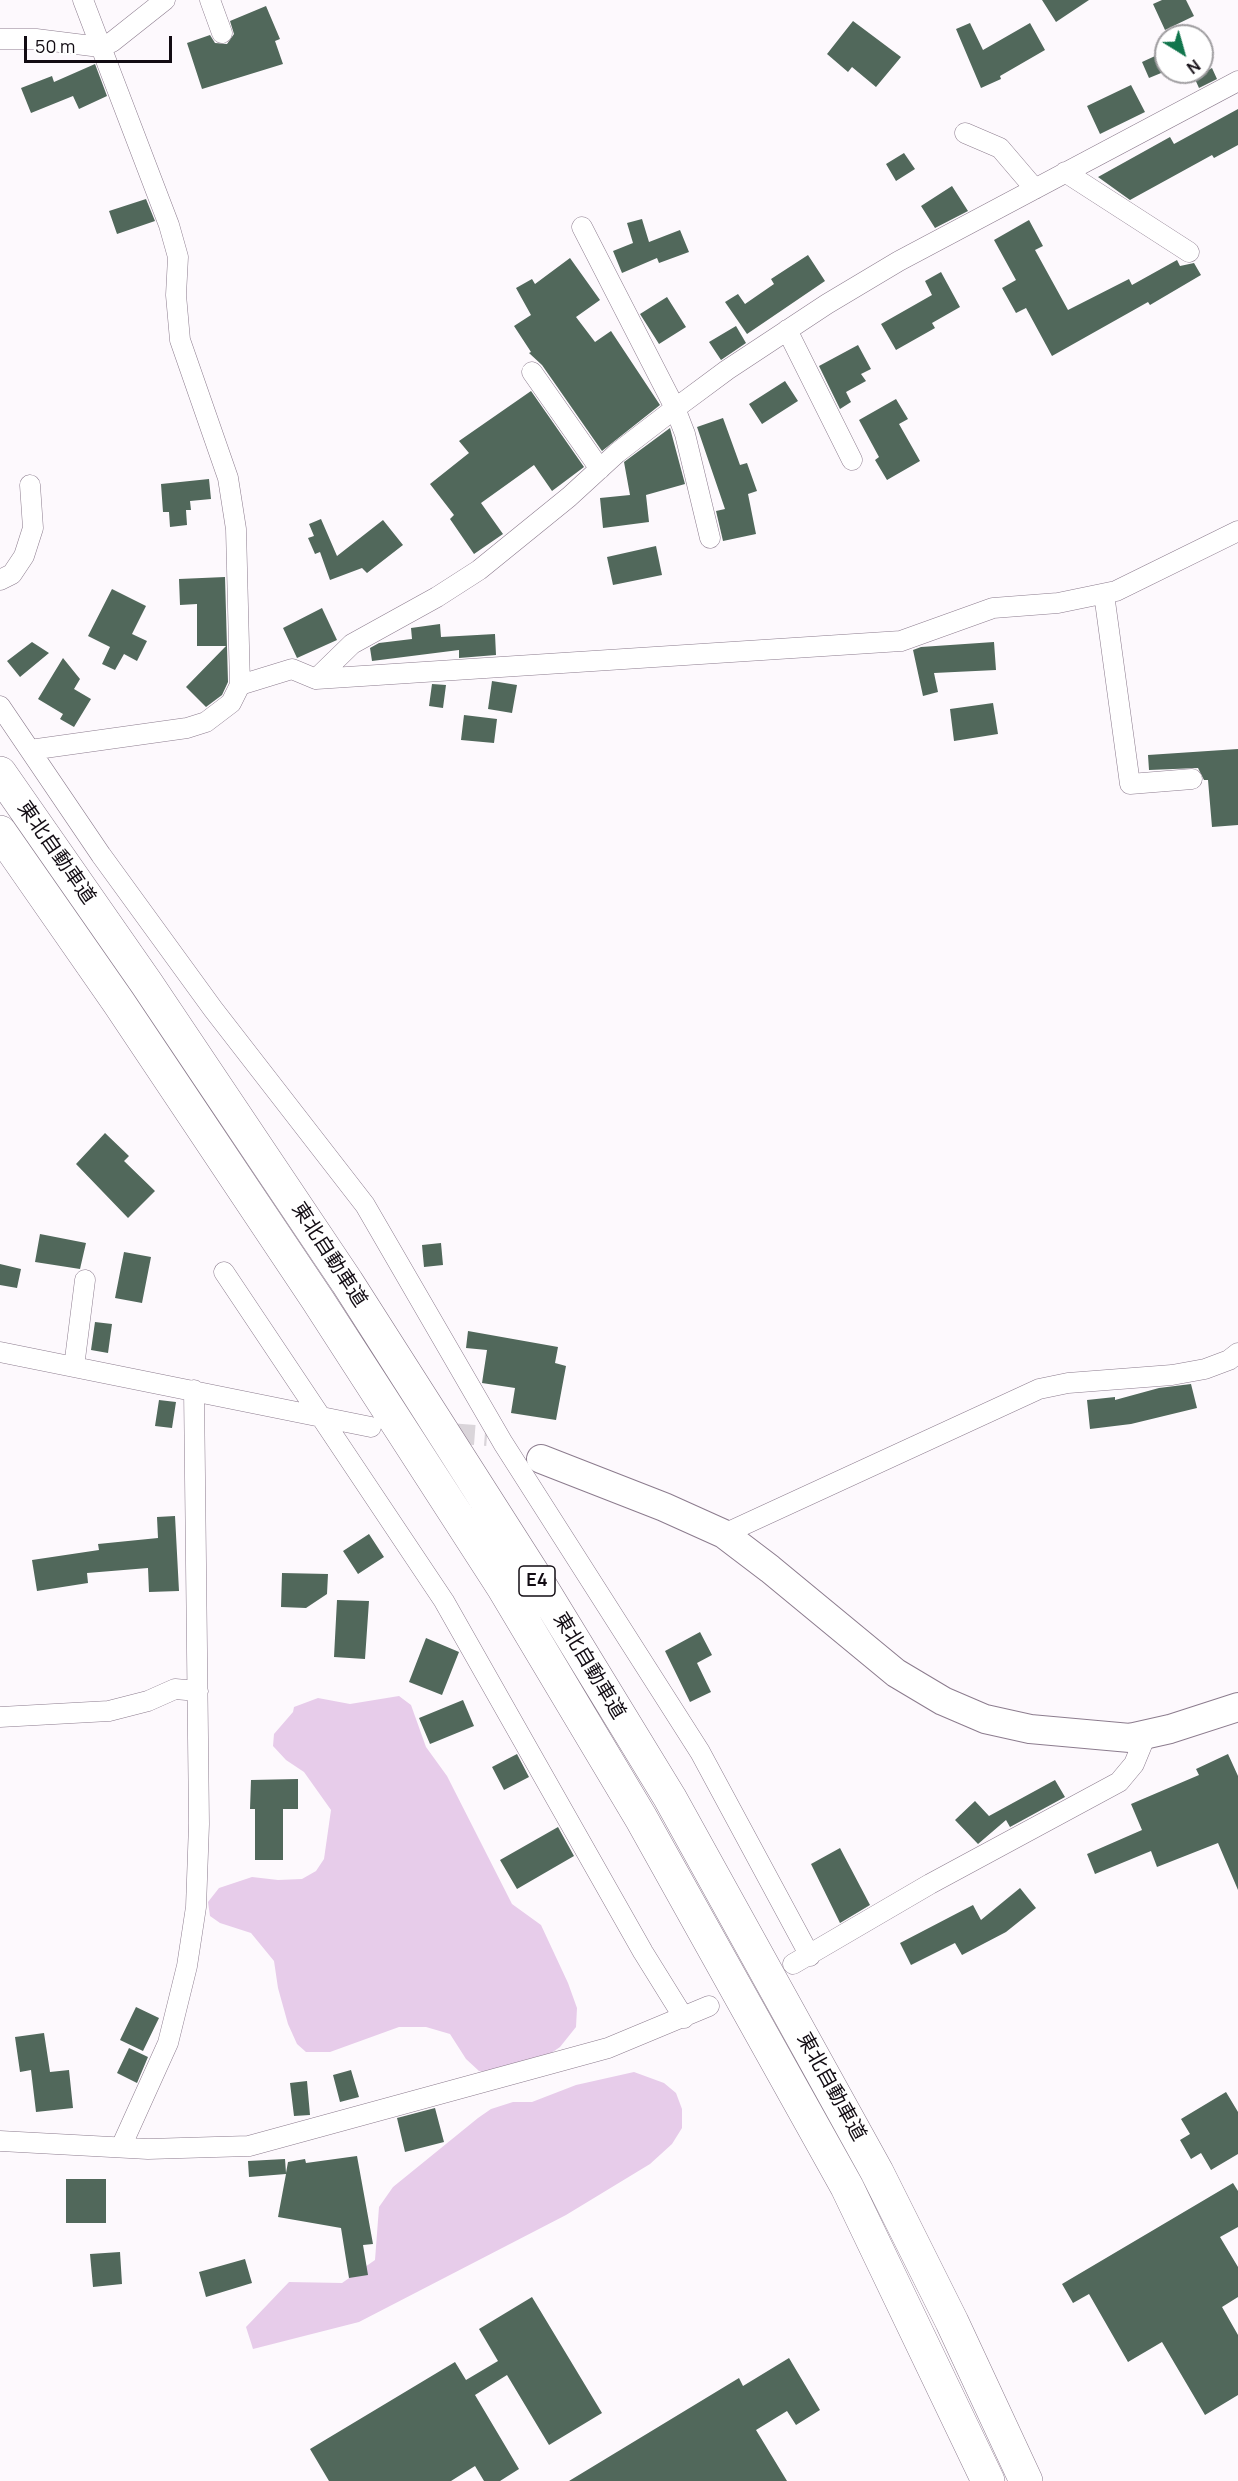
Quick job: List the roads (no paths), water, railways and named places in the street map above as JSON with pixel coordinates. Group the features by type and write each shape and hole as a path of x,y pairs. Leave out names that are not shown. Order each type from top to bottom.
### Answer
{"highway":[{"name":"東北自動車道","path":"0,773 179,1031 341,1272 514,1543 670,1798 878,2172 1004,2430 1026,2481"},
{"name":"東北自動車道","path":"0,832 119,1003 317,1299 503,1587 641,1818 830,2156 988,2481"}],"street":[{"path":"30,750 187,728 206,722 231,704 240,685 236,529 228,478 180,340 176,296 177,257 169,225 83,0"},
{"path":"0,39 36,39 100,47 112,42 165,0"},
{"path":"210,0 222,33"},
{"path":"316,679 352,644 437,597 479,570 675,408 787,330 899,261 1238,81"},
{"path":"965,133 1000,148 1035,189"},
{"path":"1065,172 1084,182 1189,252"},
{"path":"582,227 675,408 685,434 710,538"},
{"path":"787,330 852,460"},
{"path":"532,372 600,469"},
{"path":"0,580 12,574 24,556 33,528 30,485"},
{"path":"240,685 292,669 316,679 901,641 993,608 1058,603 1116,591 1238,531"},
{"path":"1104,594 1130,784 1192,779"},
{"path":"4,719 30,750 213,1009 365,1205 495,1440 700,1752 801,1960 930,1884 1119,1782 1134,1764 1146,1735"},
{"path":"224,1272 319,1418 444,1601 643,1952 684,2018"},
{"path":"74,1367 85,1280"},
{"path":"0,1352 371,1427"},
{"path":"724,1534 1039,1389 1068,1383 1172,1375 1205,1369 1229,1360 1238,1353"},
{"path":"121,2147 168,2043 188,1966 196,1907 198,1690 194,1390"},
{"path":"495,1440 664,1507 724,1534 778,1575 896,1673 943,1701 985,1719 1030,1729 1130,1738 1238,1707"},
{"path":"0,1717 109,1711 148,1701 175,1689 198,1690"},
{"path":"0,2141 121,2147 249,2146 608,2049 709,2006"}],"tunnel":[{"path":"395,1429 487,1436"}]}
